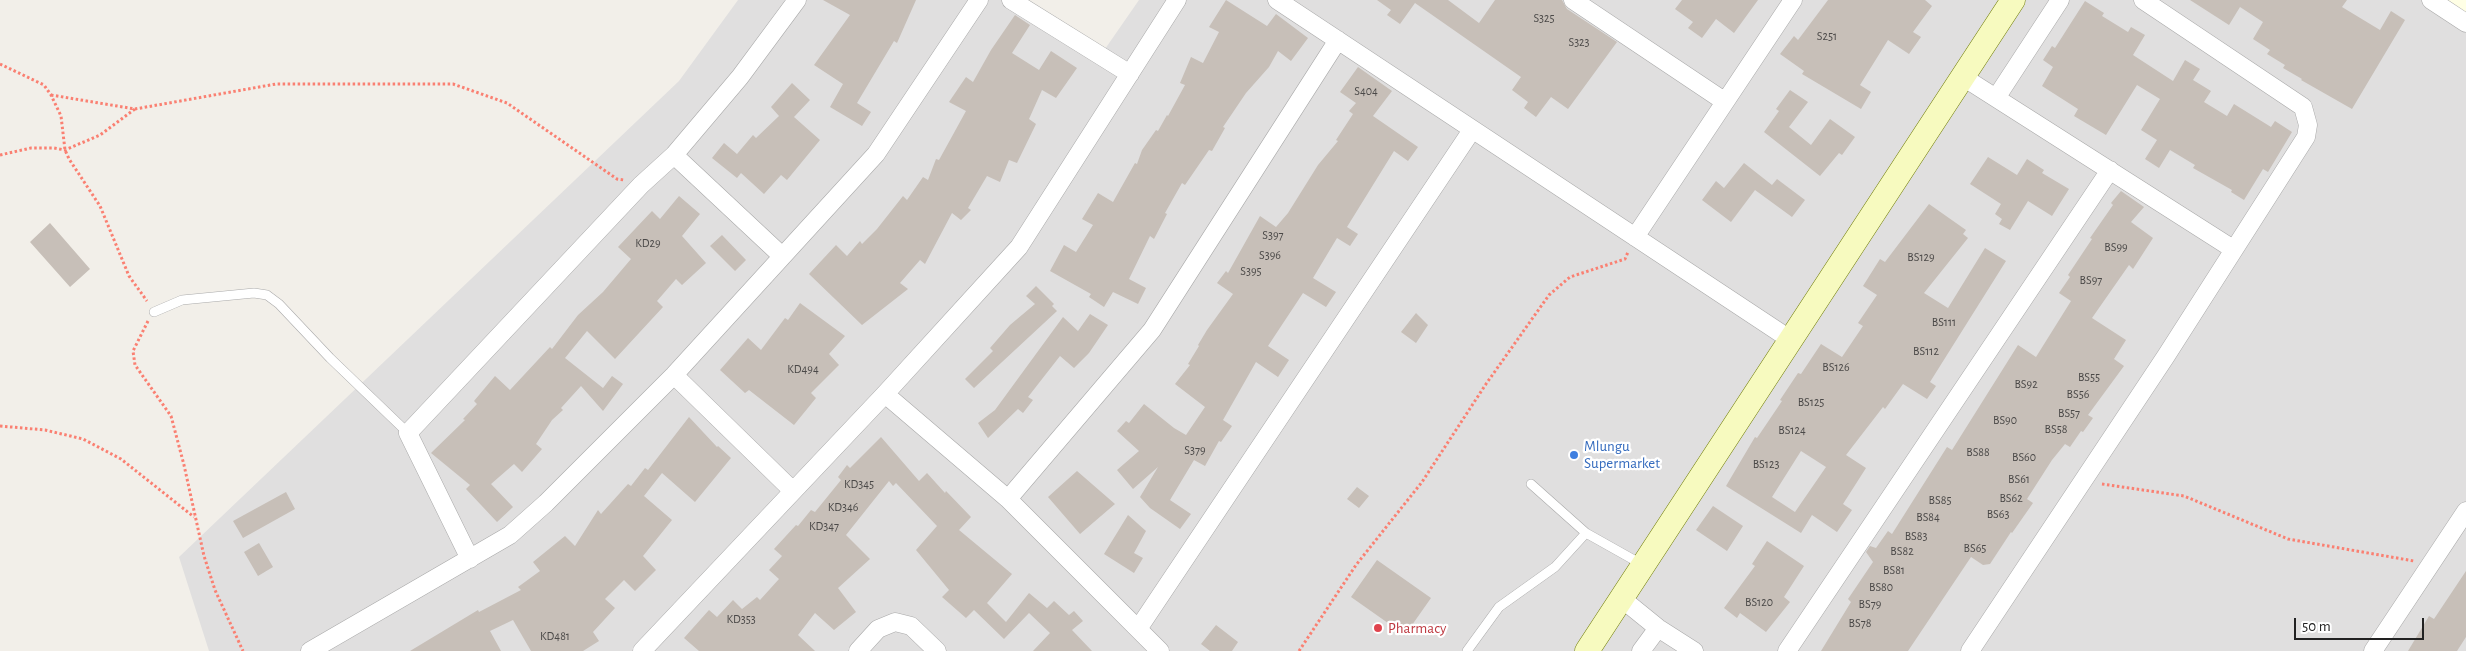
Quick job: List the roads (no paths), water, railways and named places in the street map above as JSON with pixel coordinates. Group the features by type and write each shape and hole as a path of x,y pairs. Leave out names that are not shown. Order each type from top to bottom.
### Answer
{"street":[{"path":"470,559 408,433 641,184 674,155 740,77 797,0"},
{"path":"310,651 510,535 546,503 674,375 876,154 980,0"},
{"path":"1011,0 1130,74"},
{"path":"642,651 885,394 1019,247 1177,0"},
{"path":"1277,0 1791,340"},
{"path":"1573,0 1724,101"},
{"path":"1635,237 1793,0"},
{"path":"1587,651 2013,0"},
{"path":"1996,98 2060,0"},
{"path":"1970,651 2166,356 2306,137 2306,115 2303,107 2143,0"},
{"path":"2431,0 2466,23"},
{"path":"1008,498 1152,330 1338,40"},
{"path":"1963,77 2233,249"},
{"path":"1138,629 1472,130"},
{"path":"674,155 782,256"},
{"path":"1787,651 2110,170"},
{"path":"674,375 793,491"},
{"path":"885,394 1008,498 1160,651"},
{"path":"2373,651 2466,511"},
{"path":"1621,598 1658,628 1694,651"},
{"path":"858,651 878,629 896,622 911,626 937,651"},
{"path":"1641,651 1658,628"}],"lane":[{"path":"154,312 182,300 254,293 267,295 279,304 330,358 408,433"},
{"path":"1531,484 1586,533 1643,565"},
{"path":"1468,651 1499,607 1555,567 1586,533"}],"place":[{"name":"Mlungu Supermarket","path":"1574,455"},
{"name":"Pharmacy","path":"1378,628"}]}
